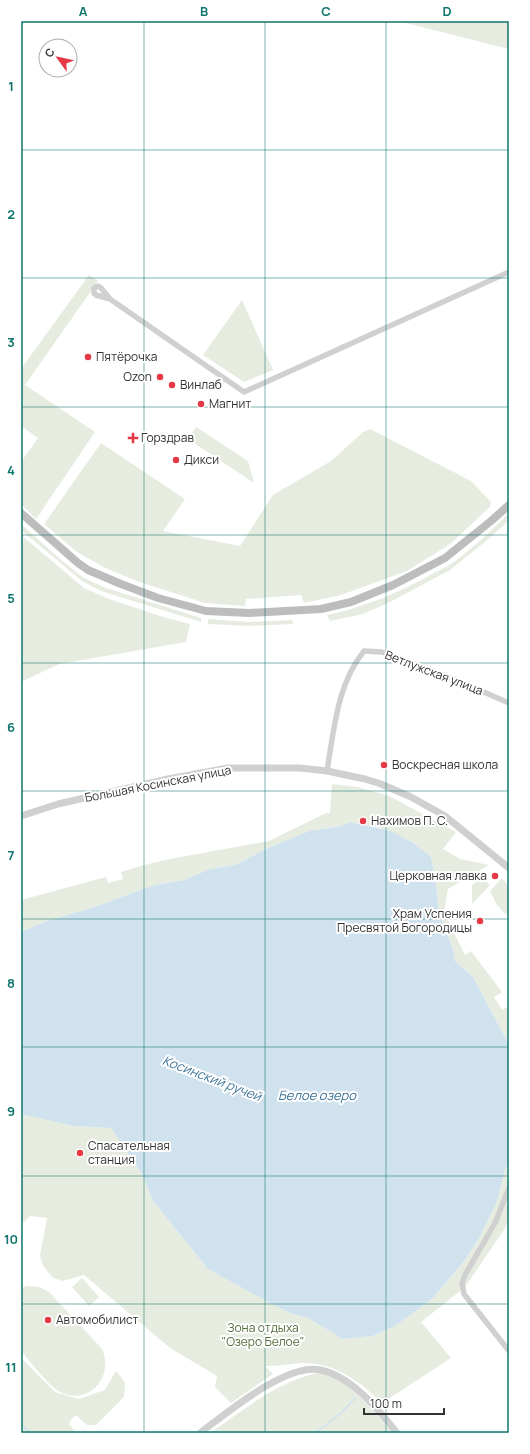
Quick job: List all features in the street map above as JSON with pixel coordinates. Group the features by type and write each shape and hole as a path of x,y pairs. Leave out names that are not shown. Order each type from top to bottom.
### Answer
{"main road":[{"path":"21,513 78,563 100,576 158,598 190,608 206,611 249,613 320,609 351,602 392,585 445,558 492,521 509,504"}],"street":[{"path":"110,299 244,392 509,272"},
{"name":"Ветлужская улица","path":"327,771 338,707 349,676 356,661 364,651 382,652 454,679 509,703"},
{"name":"Большая Косинская улица","path":"21,816 58,804 168,779 228,768 300,768 327,771 365,779 381,784 427,805 445,816 509,868"},
{"path":"509,1188 495,1223 462,1283 464,1294 509,1351"},
{"path":"200,1433 260,1389 286,1376 311,1369 320,1369 333,1373 346,1381 372,1403 397,1433"}],"green space":[{"path":"401,21 509,21 509,49 402,22"},
{"path":"89,275 98,281 25,385 95,432 36,519 21,504 21,462 38,438 21,426 21,369"},
{"path":"242,300 273,370 244,382 203,355"},
{"path":"196,427 248,461 254,483 188,439"},
{"path":"370,429 471,481 491,502 490,507 450,544 407,571 341,595 304,603 301,595 246,599 245,606 205,603 137,581 105,568 77,552 44,524 101,443 185,499 163,531 240,546 273,495 331,461 363,432"},
{"path":"509,513 509,520 492,536 450,570 390,602 363,614 330,621 327,615 381,599 451,564 475,545"},
{"path":"21,524 61,560 84,578 106,588 201,618 201,622 101,591 82,581 21,530"},
{"path":"21,535 84,588 109,599 163,617 190,624 186,642 59,664 21,682"},
{"path":"208,619 249,622 292,620 293,624 248,626 208,624"},
{"path":"332,784 358,787 389,796 456,832 443,849 460,859 489,865 448,889 444,912 465,955 471,951 502,992 494,997 502,1010 509,1006 509,1045 473,977 455,961 453,949 439,913 435,876 431,857 412,842 391,831 376,827 351,822 341,826 309,831 268,848 235,865 210,869 184,880 155,885 91,908 50,920 21,933 21,900 106,877 108,883 123,879 121,872 144,865 269,841 326,813 330,813"},
{"path":"482,878 490,885 472,904 472,885"},
{"path":"502,878 509,887 509,912 505,914 497,905 490,891"},
{"name":"Зона отдыха \"Озеро Белое\"","path":"21,1114 73,1126 111,1128 142,1174 153,1201 208,1269 290,1313 308,1318 343,1339 373,1336 395,1326 432,1299 465,1260 481,1235 497,1201 509,1156 509,1220 504,1230 465,1287 421,1322 451,1358 382,1403 366,1388 347,1375 326,1366 303,1363 265,1366 273,1374 231,1403 215,1387 217,1376 170,1348 84,1275 63,1281 53,1278 43,1266 40,1255 47,1218 30,1216 21,1225"},
{"path":"82,1278 99,1297 89,1306 72,1287"},
{"name":"Автомобилист","path":"27,1286 39,1287 49,1292 102,1349 105,1359 105,1369 102,1378 91,1391 82,1395 73,1396 62,1393 46,1380 21,1351 21,1288"},
{"path":"21,1358 55,1392 79,1399 105,1390 116,1371 125,1382 124,1397 96,1425 87,1425 76,1415 72,1418 69,1424 76,1433 21,1433"},
{"path":"323,1372 352,1390 377,1415 392,1433 210,1433 250,1405 278,1388 292,1381"}],"water":[{"name":"Белое озеро","path":"351,822 391,831 412,842 431,857 435,876 439,913 453,949 455,961 473,977 509,1045 509,1156 497,1201 481,1235 465,1260 432,1299 395,1326 373,1336 343,1339 308,1318 290,1313 208,1269 153,1201 142,1174 111,1128 73,1126 21,1114 21,933 50,920 91,908 155,885 184,880 210,869 235,865 268,848 309,831 341,826"}],"waterway":[{"name":"Косинский ручей","path":"315,1433 336,1417 355,1398"},
{"path":"21,1424 30,1433"}],"place":[{"name":"Пятёрочка","path":"88,357"},
{"name":"Ozon","path":"160,377"},
{"name":"Винлаб","path":"172,385"},
{"name":"Магнит","path":"201,404"},
{"name":"Горздрав","path":"133,438"},
{"name":"Дикси","path":"176,460"},
{"name":"Воскресная школа","path":"384,765"},
{"name":"Нахимов П. С.","path":"363,821"},
{"name":"Церковная лавка","path":"495,876"},
{"name":"Храм Успения Пресвятой Богородицы","path":"480,921"},
{"name":"Спасательная станция","path":"80,1153"},
{"name":"Автомобилист","path":"48,1320"}]}
